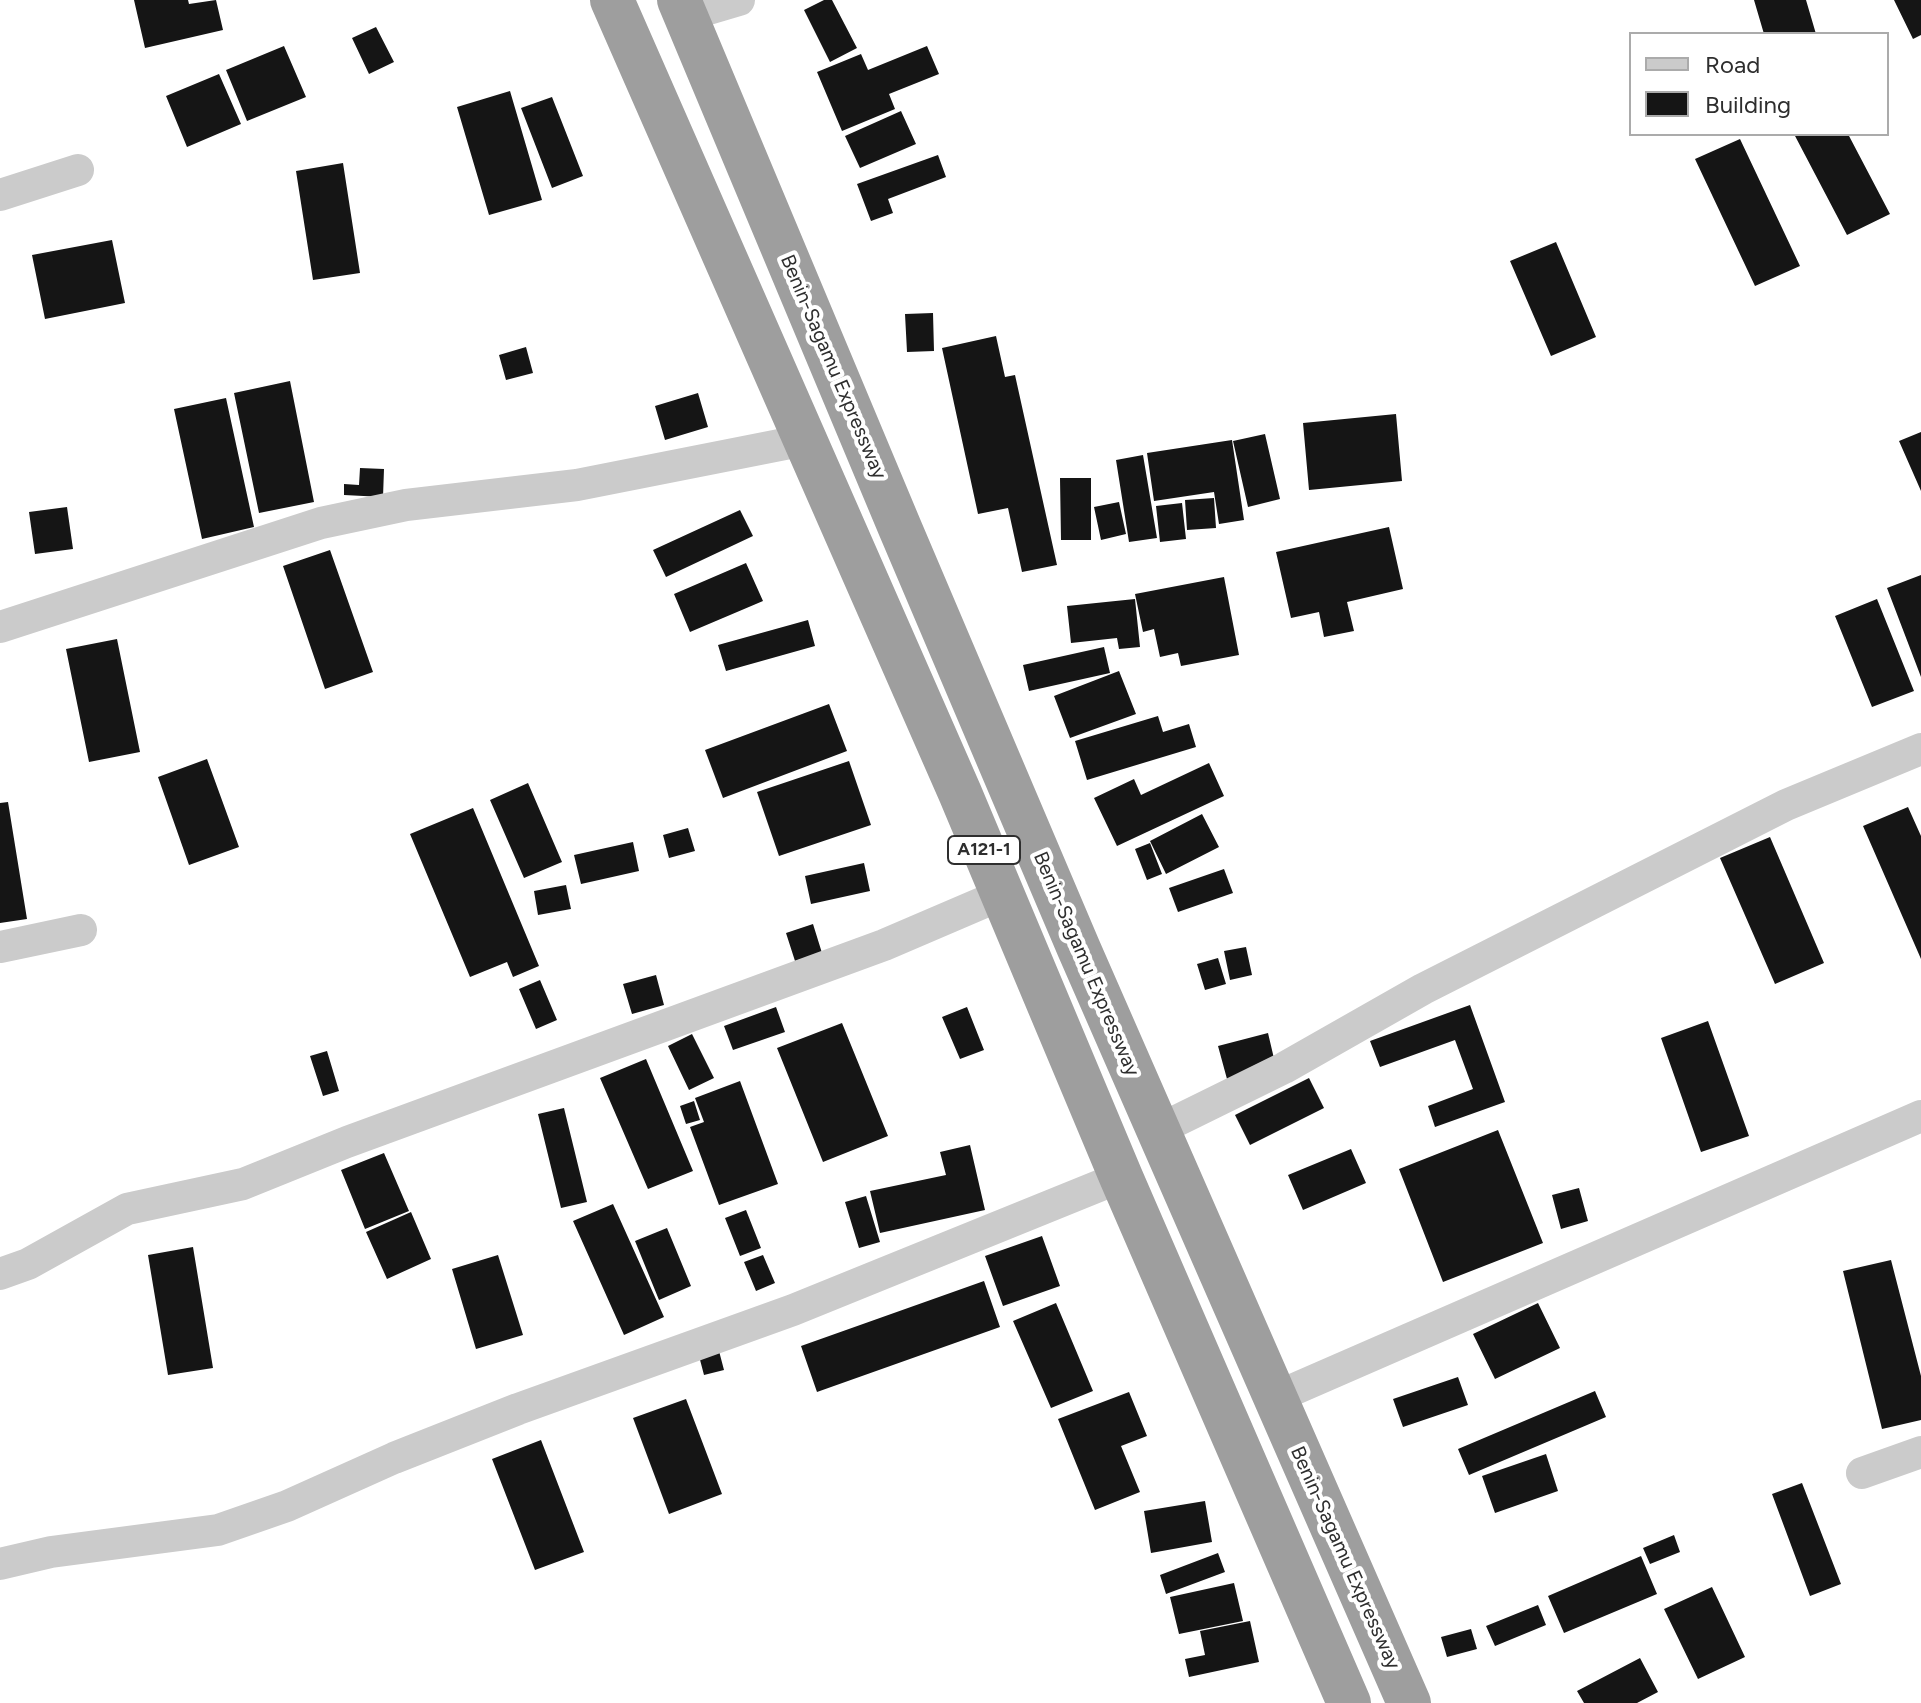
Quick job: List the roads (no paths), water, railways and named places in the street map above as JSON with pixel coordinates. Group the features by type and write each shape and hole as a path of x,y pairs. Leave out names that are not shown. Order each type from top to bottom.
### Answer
{"highway":[{"name":"A121-1","path":"612,0 1003,894 1121,1177 1349,1703"},
{"name":"Benin-Sagamu Expressway","path":"682,8 1158,1130 1409,1703"}],"street":[{"path":"682,8 739,0"},
{"path":"0,195 78,170"},
{"path":"0,627 321,523 406,505 577,485 805,440"},
{"path":"1158,1130 1284,1068 1423,989 1786,805 1921,749"},
{"path":"0,1274 28,1264 127,1209 243,1184 347,1142 884,945 1003,894"},
{"path":"0,947 81,930"},
{"path":"1274,1398 1921,1116"},
{"path":"0,1564 51,1552 218,1530 274,1511 435,1442 793,1310 1121,1177"},
{"path":"1862,1473 1921,1452"},
{"path":"0,1541 51,1552"}]}
